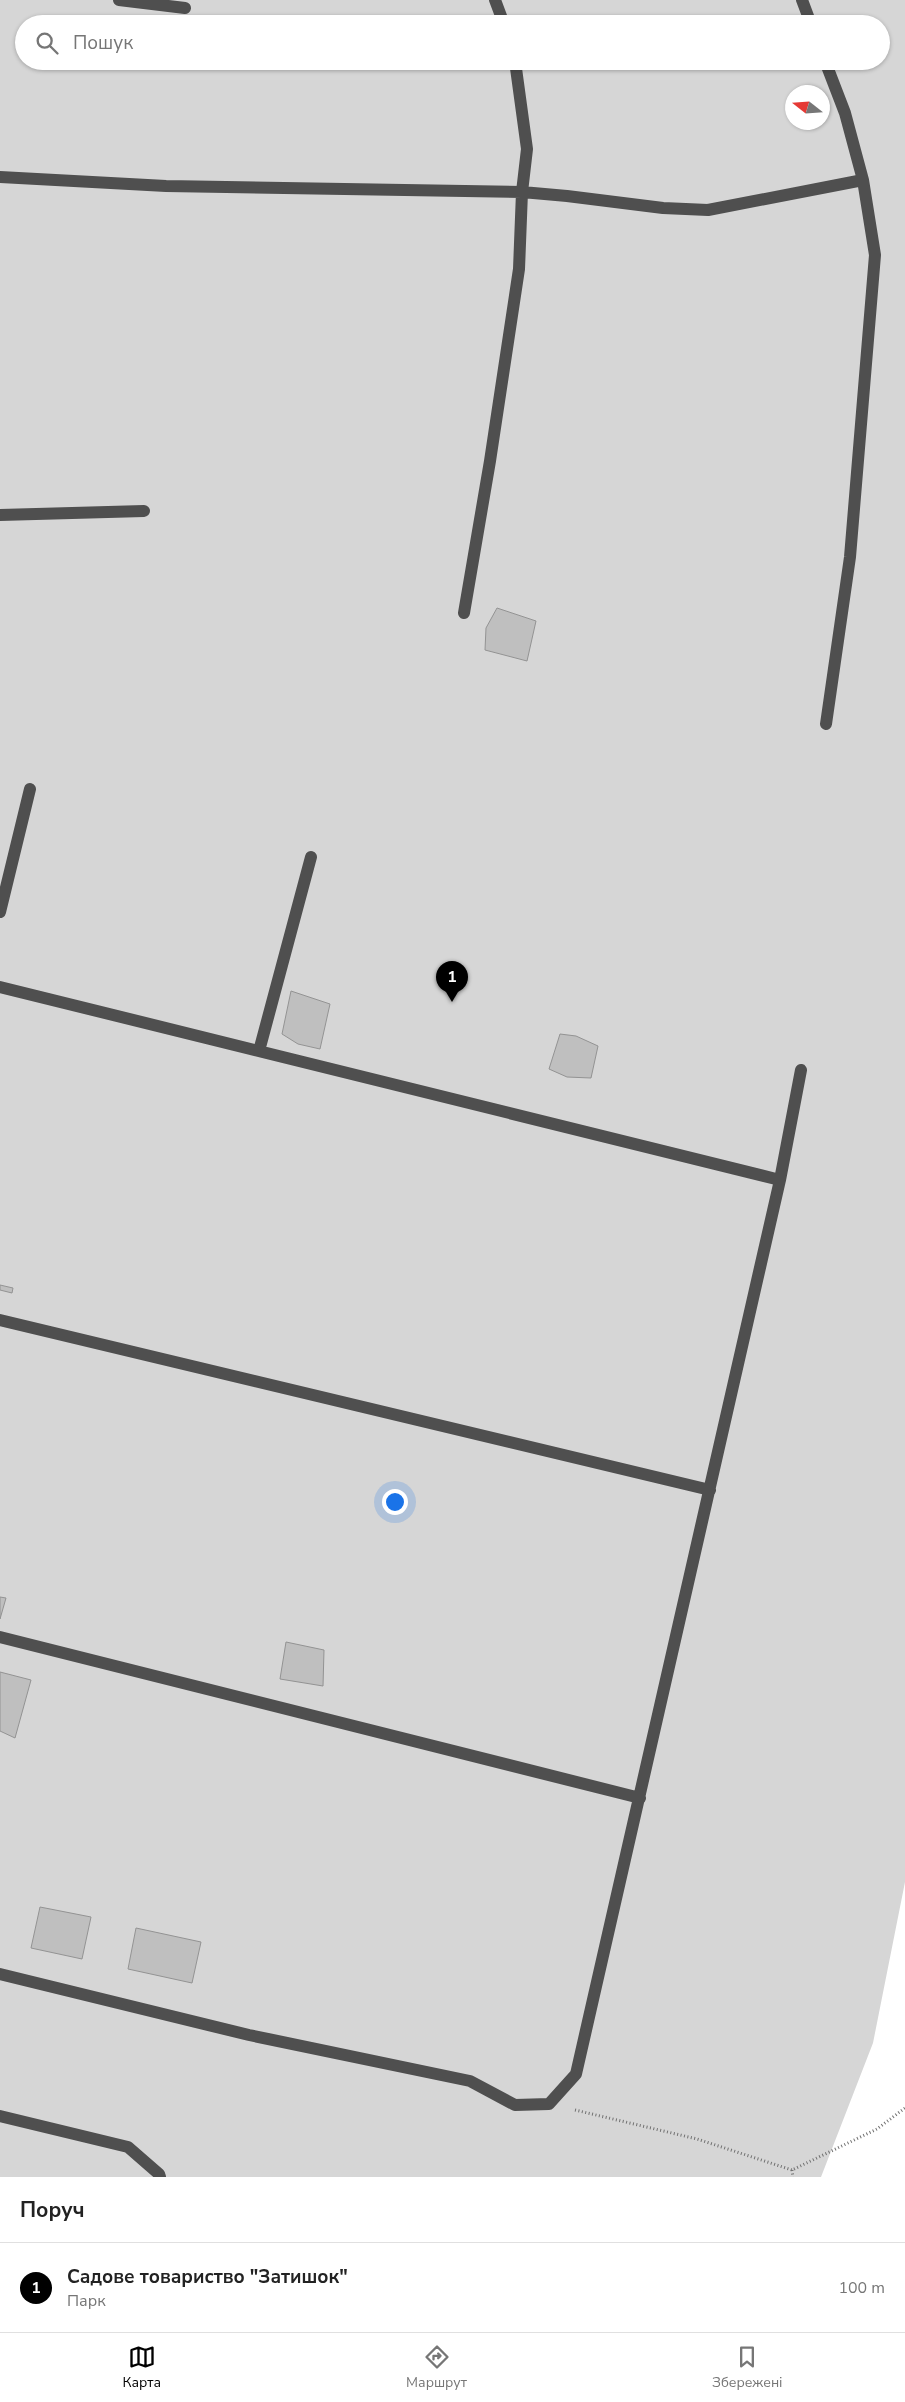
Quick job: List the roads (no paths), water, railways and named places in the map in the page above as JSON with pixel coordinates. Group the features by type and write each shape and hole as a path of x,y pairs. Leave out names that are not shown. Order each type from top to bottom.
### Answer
{"lane":[{"path":"119,0 185,8"},
{"path":"495,0 501,15"},
{"path":"802,0 808,15"},
{"path":"464,613 490,461 519,269 522,192 527,150 516,70"},
{"path":"826,724 850,557 875,255 863,180 845,113 828,70"},
{"path":"0,176 166,186 522,192 663,208 708,210 863,180"},
{"path":"0,515 144,510"},
{"path":"0,912 30,789"},
{"path":"259,1050 311,857"},
{"path":"0,987 780,1180"},
{"path":"0,1974 249,2035 470,2081 515,2105 549,2104 576,2074 780,1180 801,1070"},
{"path":"0,1320 710,1490"},
{"path":"0,1637 640,1798"},
{"path":"0,2116 128,2147 159,2174 160,2177"}],"place":[{"name":"Садове товариство \"Затишок\"","path":"452,1002"}]}
